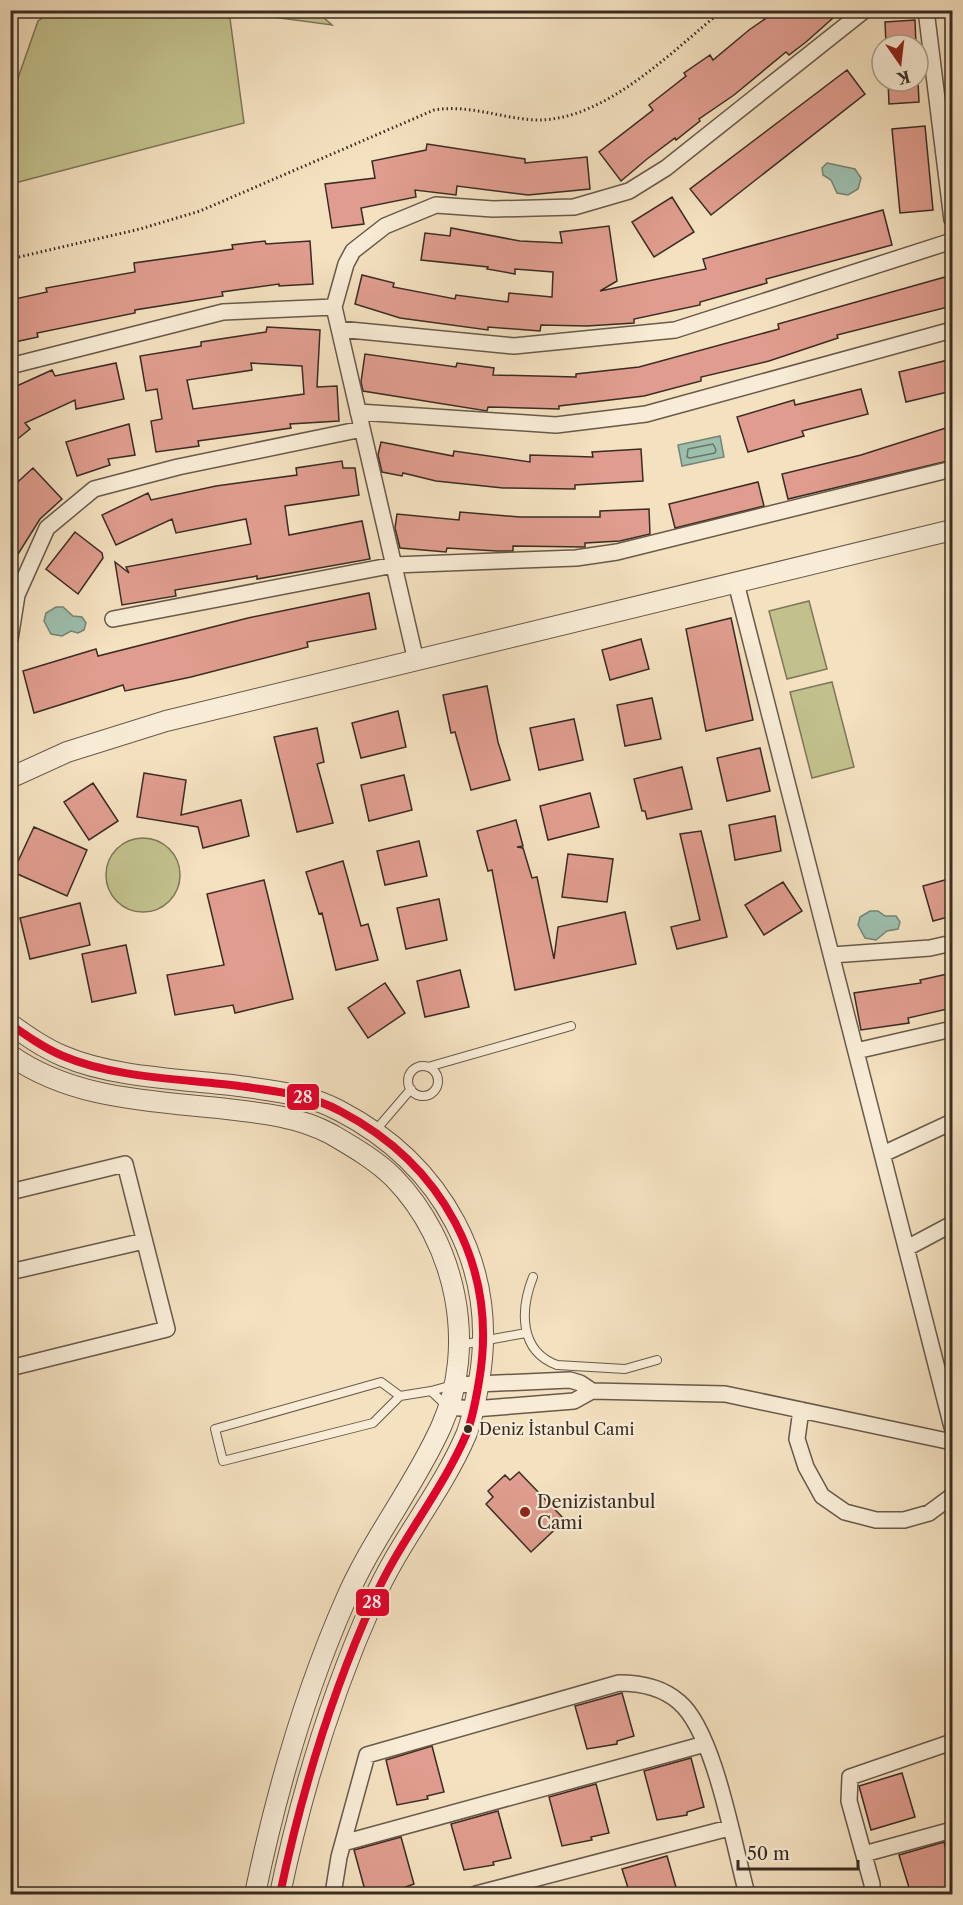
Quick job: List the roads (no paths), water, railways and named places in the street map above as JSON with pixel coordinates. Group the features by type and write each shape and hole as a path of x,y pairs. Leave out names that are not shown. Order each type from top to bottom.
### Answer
{"street":[{"path":"416,661 334,307 346,264 353,251 385,226 436,205 493,209 574,207 629,191 666,168 865,10"},
{"path":"926,10 952,220"},
{"path":"339,329 514,346 675,330 952,242"},
{"path":"10,366 223,312 334,307"},
{"path":"358,412 556,425 646,414 952,330"},
{"path":"10,639 17,595 47,528 94,489 178,467 362,429"},
{"path":"113,619 394,565 576,558 617,552 952,469"},
{"path":"10,778 67,752 166,721 952,530"},
{"path":"736,583 952,1427"},
{"path":"832,955 930,948 952,943"},
{"path":"10,1024 64,1057 99,1067 294,1095 337,1109 375,1131 416,1167 449,1211 461,1233 476,1276 483,1341 474,1409 466,1435 394,1558 342,1674 292,1836 280,1894"},
{"path":"856,1051 952,1029"},
{"path":"10,1055 44,1076 86,1090 118,1096 266,1113 302,1122 328,1132 371,1158 394,1178 415,1204 433,1235 452,1286 459,1345 455,1384 448,1407 430,1448 364,1559 320,1660 287,1760 255,1894"},
{"path":"883,1154 952,1122"},
{"path":"10,1192 125,1164 167,1329 10,1368"},
{"path":"907,1248 952,1224"},
{"path":"10,1272 144,1241"},
{"path":"455,1384 570,1380 592,1391"},
{"path":"448,1407 474,1409 574,1401 592,1391 725,1394 952,1442"},
{"path":"801,1410 798,1439 806,1467 822,1496 845,1512 876,1520 904,1520 930,1514 952,1496"},
{"path":"333,1894 343,1843 367,1755 619,1683 637,1683 660,1689 680,1703 695,1722 705,1744 747,1894"},
{"path":"872,1894 864,1854 849,1801 850,1777 952,1742"},
{"path":"343,1843 705,1744"},
{"path":"476,1894 729,1828"},
{"path":"864,1854 952,1830"}],"lane":[{"path":"375,1131 411,1089 410,1074 417,1067 428,1067 572,1026"},
{"path":"411,1089 424,1096 436,1088 438,1077 428,1067"},
{"path":"533,1277 525,1307 526,1333 534,1350 557,1365 625,1369 657,1360"},
{"path":"459,1345 526,1333"},
{"path":"400,1396 381,1382 215,1429 223,1461 373,1423 400,1396 455,1384"},
{"path":"431,1391 448,1407"}],"water":[{"path":"827,163 855,169 861,178 858,189 848,195 837,193 831,180 823,175 822,168"},
{"path":"720,436 724,457 682,466 678,445"},
{"path":"56,607 63,607 73,616 82,617 86,623 84,630 78,633 71,631 62,636 51,634 44,621 46,613"},
{"path":"870,911 878,911 885,916 896,916 900,922 898,929 887,931 876,940 865,938 858,925 860,917"}],"place":[{"name":"Deniz İstanbul Cami","path":"468,1429"},
{"name":"Denizistanbul Cami","path":"525,1512"}]}
